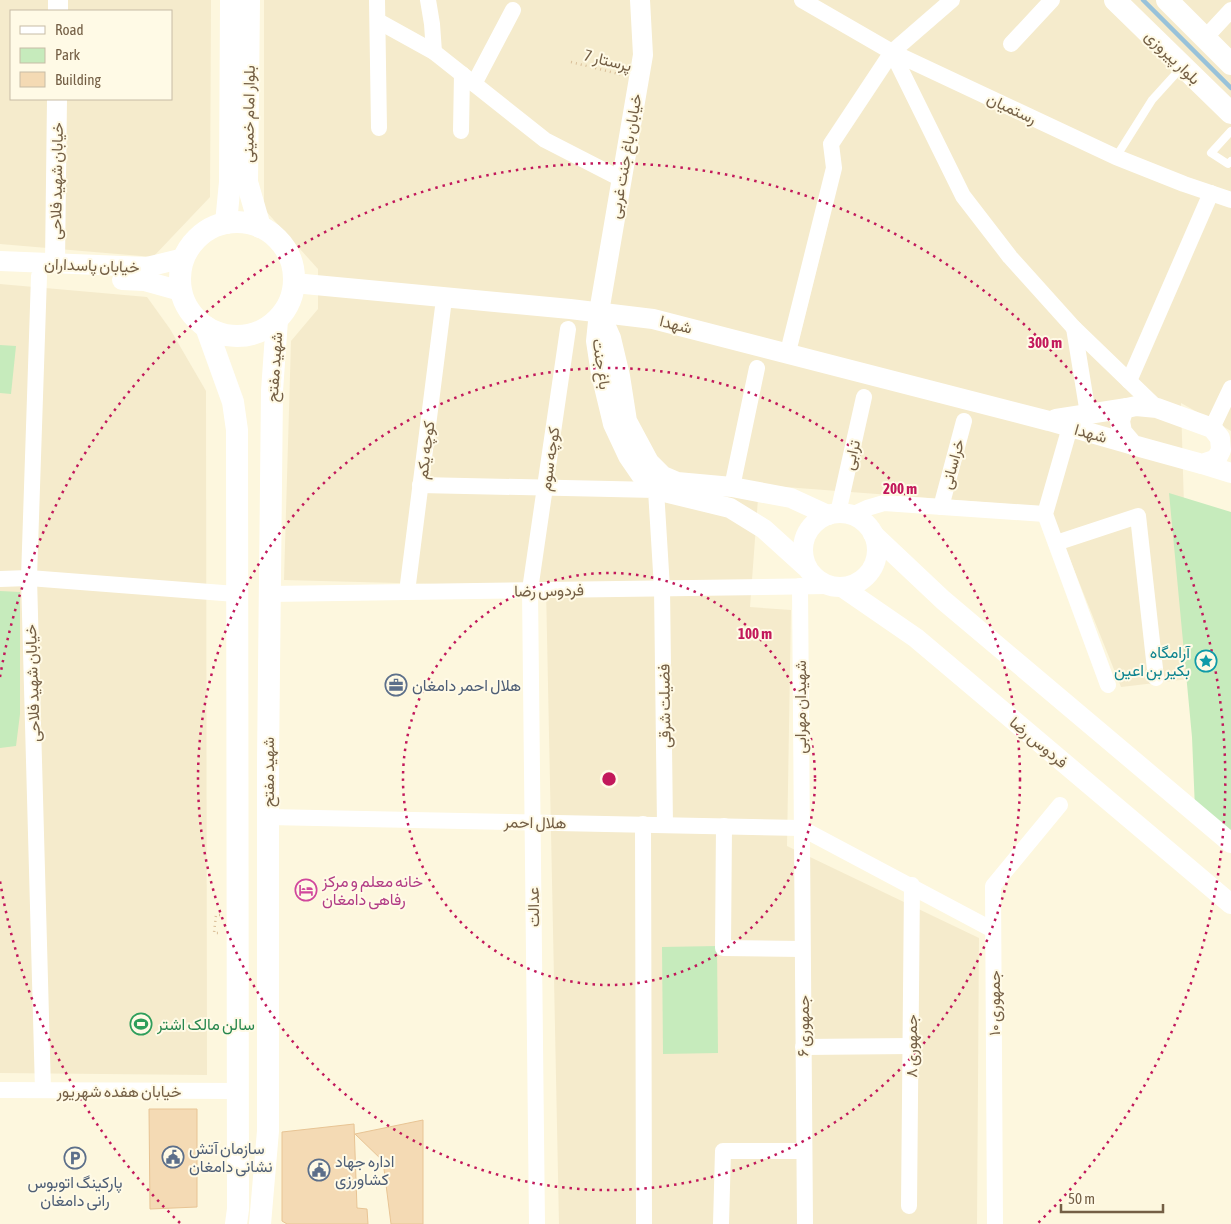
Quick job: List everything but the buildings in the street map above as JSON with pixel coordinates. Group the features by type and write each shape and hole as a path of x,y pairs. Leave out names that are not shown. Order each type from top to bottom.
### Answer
{"main road":[{"name":"بلوار امام خمینی","path":"231,0 239,166 247,182 260,227"},
{"name":"بلوار امام خمینی","path":"226,223 230,182 239,166 249,0"},
{"name":"بلوار پیروزی","path":"1115,0 1231,113"},
{"path":"1167,0 1231,64"},
{"path":"243,222 260,227 272,234 282,244 289,256 293,269 294,283 291,296 286,309 277,320 265,329 250,335 220,334 206,327 194,317 186,305 181,291 181,269 184,258 189,248 199,236 212,228 226,223 243,222"},
{"name":"شهید مفتح","path":"260,1224 268,1131 268,816 272,391 277,320"},
{"name":"شهید مفتح","path":"206,327 229,388 236,415 238,1091 238,1209 236,1224"}],"street":[{"path":"377,0 379,128"},
{"path":"428,0 434,52"},
{"name":"خیابان باغ جنت غربی","path":"599,312 643,55 640,0"},
{"name":"رستمیان","path":"802,0 892,52 1116,157 1231,200"},
{"path":"788,352 834,168 831,144 892,52 952,0"},
{"path":"1011,44 1052,0"},
{"path":"461,131 468,79 513,10"},
{"path":"1205,38 1231,10"},
{"path":"378,21 434,52 545,140 621,179"},
{"path":"892,52 963,196 1010,257 1074,328 1157,408"},
{"name":"خیابان شهید فلاحی","path":"55,263 57,100"},
{"path":"1129,381 1211,193"},
{"name":"خیابان پاسداران","path":"0,261 147,267 184,258"},
{"name":"خیابان پاسداران","path":"0,273 145,281 181,291"},
{"name":"خیابان شهید فلاحی","path":"39,276 29,578 43,1090"},
{"name":"شهدا","path":"294,283 654,319 1049,420 1202,464"},
{"name":"کوچه یکم","path":"406,592 443,308"},
{"name":"باغ جنت","path":"599,312 611,338 627,421 649,462 663,476 677,482 732,487 791,498 839,514"},
{"name":"باغ جنت","path":"599,312 596,341 601,374 613,424 628,456 641,476 656,490"},
{"name":"کوچه سوم","path":"530,590 568,328"},
{"path":"1074,328 1088,414"},
{"path":"732,487 757,368"},
{"path":"1202,464 1214,460 1218,456 1221,444 1220,432 1231,388"},
{"name":"ترابی","path":"839,514 864,397"},
{"name":"شهدا","path":"1049,420 1146,406 1157,408 1220,432"},
{"path":"1127,408 1121,416 1120,426 1125,436 1133,445"},
{"name":"خراسانی","path":"941,507 964,421"},
{"path":"1070,426 1045,514 1108,685"},
{"path":"1202,464 1231,473"},
{"path":"420,485 656,490 730,508 764,530 806,567 815,578 835,586 856,584 868,575 875,562 877,548 873,534"},
{"name":"فضیلت شرقی","path":"656,490 662,588 665,825"},
{"path":"806,567 803,555 804,542 808,530 817,521 884,504 1045,514"},
{"path":"839,514 865,522 873,534 943,600 1231,842"},
{"path":"1056,543 1138,516 1156,678"},
{"path":"0,578 29,578 236,594"},
{"name":"شهیدان مهرابی","path":"800,586 802,828"},
{"name":"فردوس رضا","path":"270,594 835,586 916,638 1231,904"},
{"name":"عدالت","path":"530,590 537,1224"},
{"name":"جمهوری ۱۰","path":"995,1224 993,886 1060,805"},
{"name":"هلال احمر","path":"268,816 802,828"},
{"path":"643,824 644,1224"},
{"path":"724,826 723,948 802,949"},
{"path":"802,828 912,885 993,930"},
{"name":"جمهوری ۶","path":"802,828 805,1224"},
{"name":"جمهوری ۸","path":"909,1206 912,885"},
{"path":"803,1046 911,1046"},
{"name":"خیابان هفده شهریور","path":"0,1090 238,1091"},
{"path":"721,1224 722,1151 804,1150"}],"lane":[{"path":"1116,157 1152,100 1182,66"},
{"path":"1231,131 1211,153 1228,164 1231,161"}],"path":[{"name":"پرستار 7","path":"571,62 638,79"},
{"path":"214,934 216,915"}],"shaded area":[{"path":"0,0 211,0 210,197 153,257 0,244"},
{"path":"264,0 1231,0 1231,431 1181,403 1189,679 1121,687 1049,507 759,485 750,607 791,610 787,846 979,938 977,1224 559,1224 546,587 284,580 291,341 318,309 318,269 264,209"},
{"path":"0,284 147,297 170,329 206,391 207,1075 0,1073"}],"green space":[{"path":"0,345 16,346 11,394 0,393"},
{"path":"1169,493 1231,512 1231,835 1195,809 1192,737"},
{"path":"0,591 20,592 20,714 16,746 0,748"},
{"path":"717,946 718,1053 663,1054 662,947"}],"waterway":[{"path":"1143,0 1231,88"}],"place":[{"name":"آرامگاه بکیر بن اعین","path":"1206,661"},
{"name":"هلال احمر دامغان","path":"396,685"},
{"name":"خانه معلم و مرکز رفاهی دامغان","path":"306,890"},
{"name":"سالن مالک اشتر","path":"141,1024"},
{"name":"سازمان آتش نشانی دامغان","path":"173,1157"},
{"name":"پارکینگ اتوبوس رانی دامغان","path":"75,1158"},
{"name":"اداره جهاد کشاورزی","path":"319,1170"}]}
